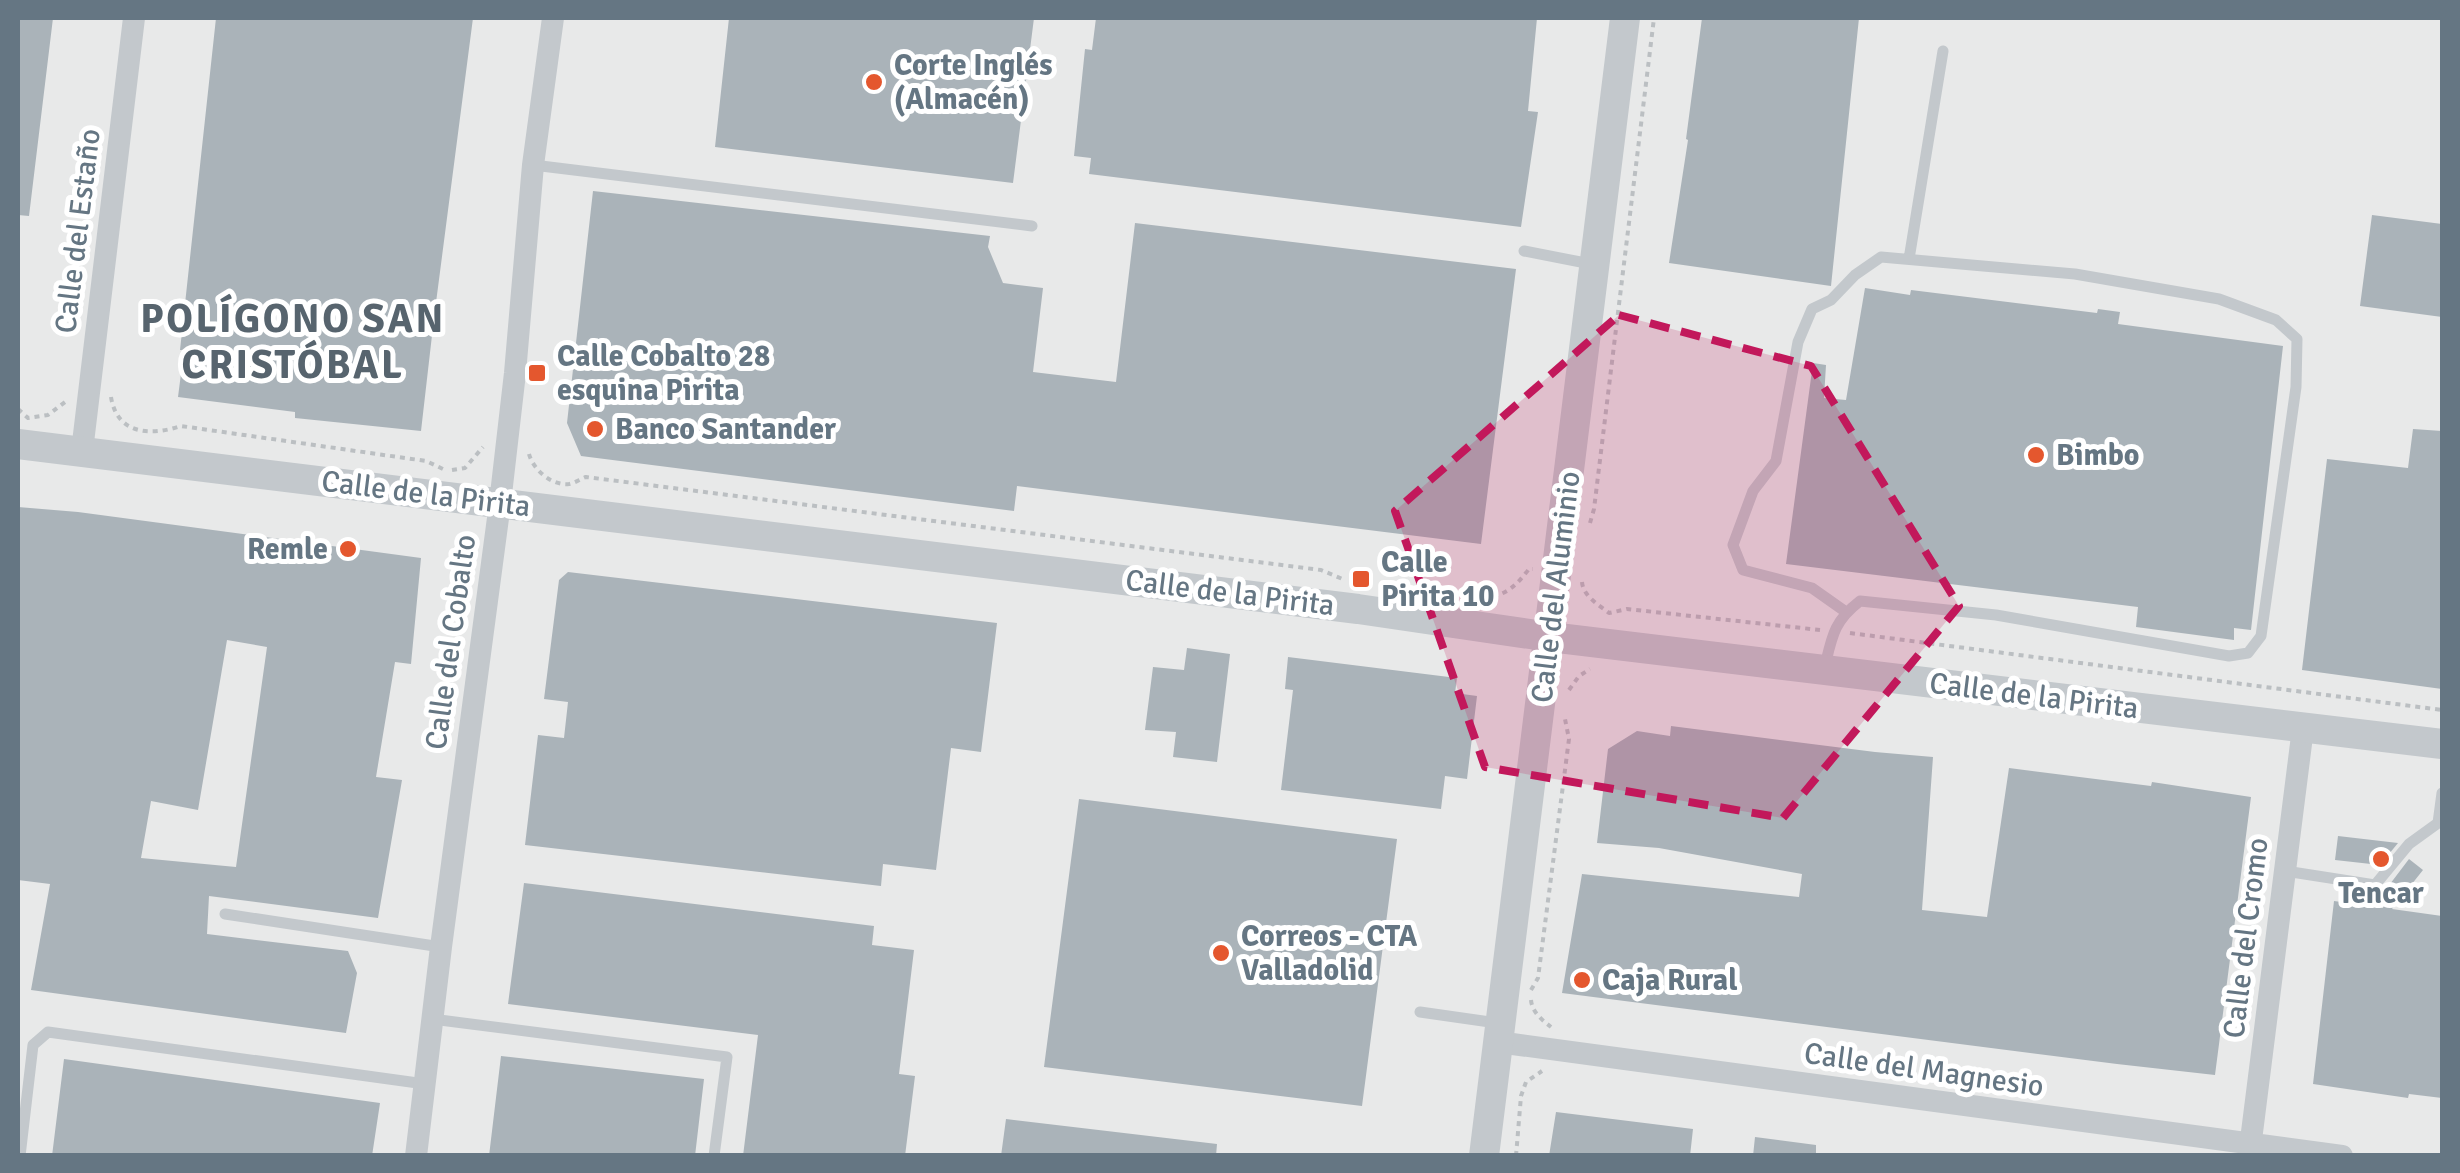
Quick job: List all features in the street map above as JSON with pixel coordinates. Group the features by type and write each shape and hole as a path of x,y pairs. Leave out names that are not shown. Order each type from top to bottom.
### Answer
{"street":[{"name":"Calle del Estaño","path":"82,452 134,18"},
{"name":"Calle del Cobalto","path":"416,1156 500,503 532,165 553,18"},
{"name":"Calle del Aluminio","path":"1484,1156 1625,18"},
{"name":"Calle de la Pirita","path":"18,444 1358,609 1550,637 2442,744"},
{"name":"Calle del Cromo","path":"2250,1150 2303,728"},
{"name":"Calle del Magnesio","path":"1500,1033 2250,1150 2342,1156"}],"lane":[{"path":"1909,259 1944,51"},
{"path":"532,165 1032,226"},
{"path":"1524,251 1595,264"},
{"path":"1824,670 1833,631 1846,612 1860,601 1996,615 2229,656 2248,653 2262,636 2296,387 2296,339 2276,320 2220,299 2076,274 1881,256 1831,300 1812,309 1798,342 1776,461 1753,491 1733,545 1743,570 1812,588 1846,612"},
{"path":"2285,871 2375,885 2409,844 2438,823 2442,793"},
{"path":"225,914 441,947"},
{"path":"1420,1012 1500,1033"},
{"path":"432,1019 728,1057 714,1156"},
{"path":"20,1156 33,1044 48,1032 425,1084"}],"path":[{"path":"1588,528 1594,508 1654,18"},
{"path":"110,388 113,409 129,427 148,433 181,426 426,461 447,470 465,468 489,438"},
{"path":"18,410 28,418 48,416 65,402"},
{"path":"526,443 532,464 549,480 568,484 586,477 1322,570 1352,584"},
{"path":"1460,596 1477,599 1508,592 1529,569"},
{"path":"1582,574 1582,588 1609,613 1627,609 1833,631 2442,710"},
{"path":"1566,700 1569,688 1592,668"},
{"path":"1563,1032 1539,1017 1531,1004 1531,990 1538,978 1568,739 1564,711"},
{"path":"1516,1156 1521,1096 1526,1082 1551,1068"}],"highlighted area":[{"path":"1619,315 1811,366 1959,606 1783,818 1485,767 1395,511"}],"shaded area":[{"path":"18,18 2442,18 2442,1155 18,1155"}],"building":[{"path":"18,18 53,18 29,216 18,215"},
{"path":"216,18 473,18 421,431 295,418 295,412 178,397"},
{"name":"Corte Inglés (Almacén)","path":"729,18 1034,18 1013,183 715,147"},
{"path":"1096,18 1537,18 1528,111 1538,112 1521,227 1089,174 1091,158 1074,156 1085,49 1092,50"},
{"path":"1702,18 1859,18 1831,286 1669,263"},
{"path":"593,191 990,236 988,247 1003,283 1043,288 1033,372 1116,382 1135,223 1516,269 1481,544 1017,486 1014,511 581,456 567,423"},
{"path":"2372,215 2442,224 2442,317 2360,306"},
{"name":"Bimbo","path":"1865,288 2097,313 2098,309 2120,312 2118,324 2283,346 2251,630 2234,628 2234,640 2136,627 2138,607 1786,564 1813,363 1826,365 1824,398 1846,400"},
{"path":"2413,429 2442,431 2442,689 2302,670 2327,459 2408,468"},
{"path":"18,507 421,558 411,664 395,662 376,777 402,780 378,918 209,896 207,934 348,951 357,973 346,1033 31,990 50,884 18,880","holes":["227,640 267,647 236,867 141,858 151,801 198,810"]},
{"path":"568,572 997,623 981,752 951,748 936,870 883,864 881,886 525,845 538,735 564,738 568,702 544,699 559,580"},
{"path":"1187,648 1230,654 1217,762 1173,757 1176,732 1145,730 1153,667 1184,670"},
{"path":"1288,657 1457,678 1455,693 1477,696 1467,779 1445,776 1441,809 1281,790 1293,690 1285,689"},
{"path":"1671,726 1933,757 1922,910 1987,917 2009,768 2151,786 2152,782 2251,797 2215,1075 1562,993 1582,874 1799,897 1802,874 1659,848 1597,843 1608,749 1637,731 1670,736"},
{"name":"Correos - CTA Valladolid","path":"1079,799 1397,839 1362,1106 1044,1067"},
{"path":"2338,836 2398,843 2380,865 2335,860"},
{"path":"2409,859 2423,870 2392,909 2442,916 2442,1098 2409,1094 2408,1098 2313,1084 2334,901 2383,908 2387,888"},
{"path":"524,883 874,926 872,945 914,950 899,1074 915,1076 905,1156 743,1156 758,1035 508,1004"},
{"path":"501,1056 704,1079 695,1156 489,1156"},
{"path":"64,1059 380,1103 372,1156 52,1156"},
{"path":"1556,1112 1693,1129 1690,1156 1549,1156"},
{"path":"1006,1119 1217,1144 1216,1156 1001,1156"},
{"path":"1755,1137 1816,1145 1816,1156 1753,1156"}],"place":[{"name":"Corte Inglés (Almacén)","path":"874,82"},
{"name":"Calle Cobalto 28 esquina Pirita","path":"537,373"},
{"name":"Banco Santander","path":"595,429"},
{"name":"Bimbo","path":"2036,455"},
{"name":"Remle","path":"348,549"},
{"name":"Calle Pirita 10","path":"1361,579"},
{"name":"Tencar","path":"2381,859"},
{"name":"Correos - CTA Valladolid","path":"1221,953"},
{"name":"Caja Rural","path":"1582,980"}],"district":[{"name":"POLÍGONO SAN CRISTÓBAL","path":"293,342"}]}
